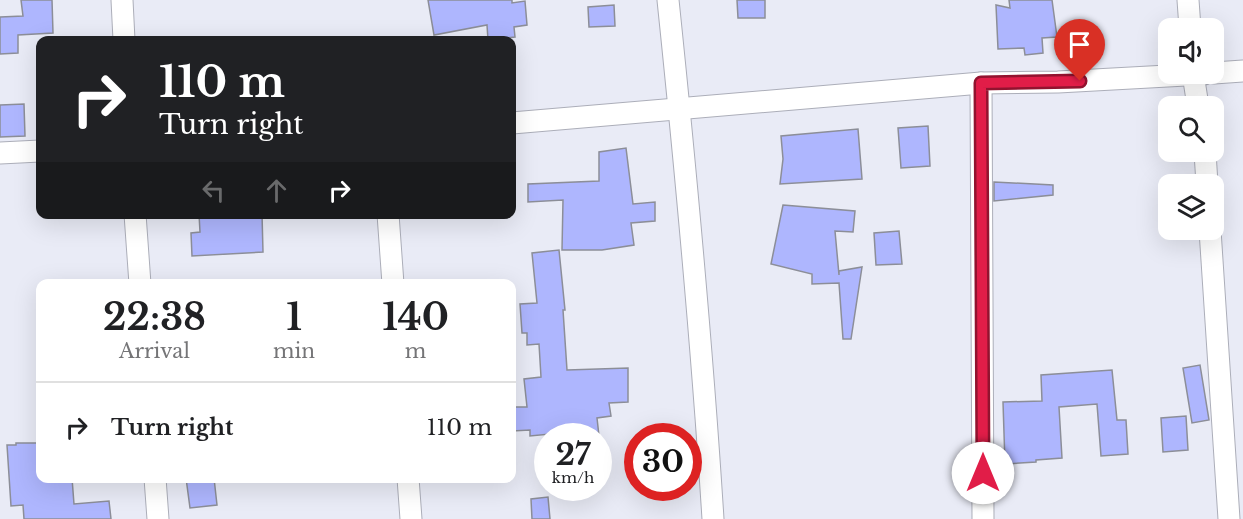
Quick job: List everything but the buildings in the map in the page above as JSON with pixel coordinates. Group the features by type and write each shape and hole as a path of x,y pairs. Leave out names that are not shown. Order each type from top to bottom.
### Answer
{"street":[{"path":"122,0 124,36"},
{"path":"668,0 704,380 713,519"},
{"path":"1188,0 1189,18"},
{"path":"1224,72 1243,71"},
{"path":"516,123 981,83 1058,82 1158,76"},
{"path":"981,83 983,519"},
{"path":"0,153 36,151"},
{"path":"135,219 140,279"},
{"path":"388,219 393,279"},
{"path":"1211,240 1229,519"},
{"path":"155,483 158,519"},
{"path":"408,483 411,519"}],"route":[{"path":"983,473 981,83 1080,81"}]}
